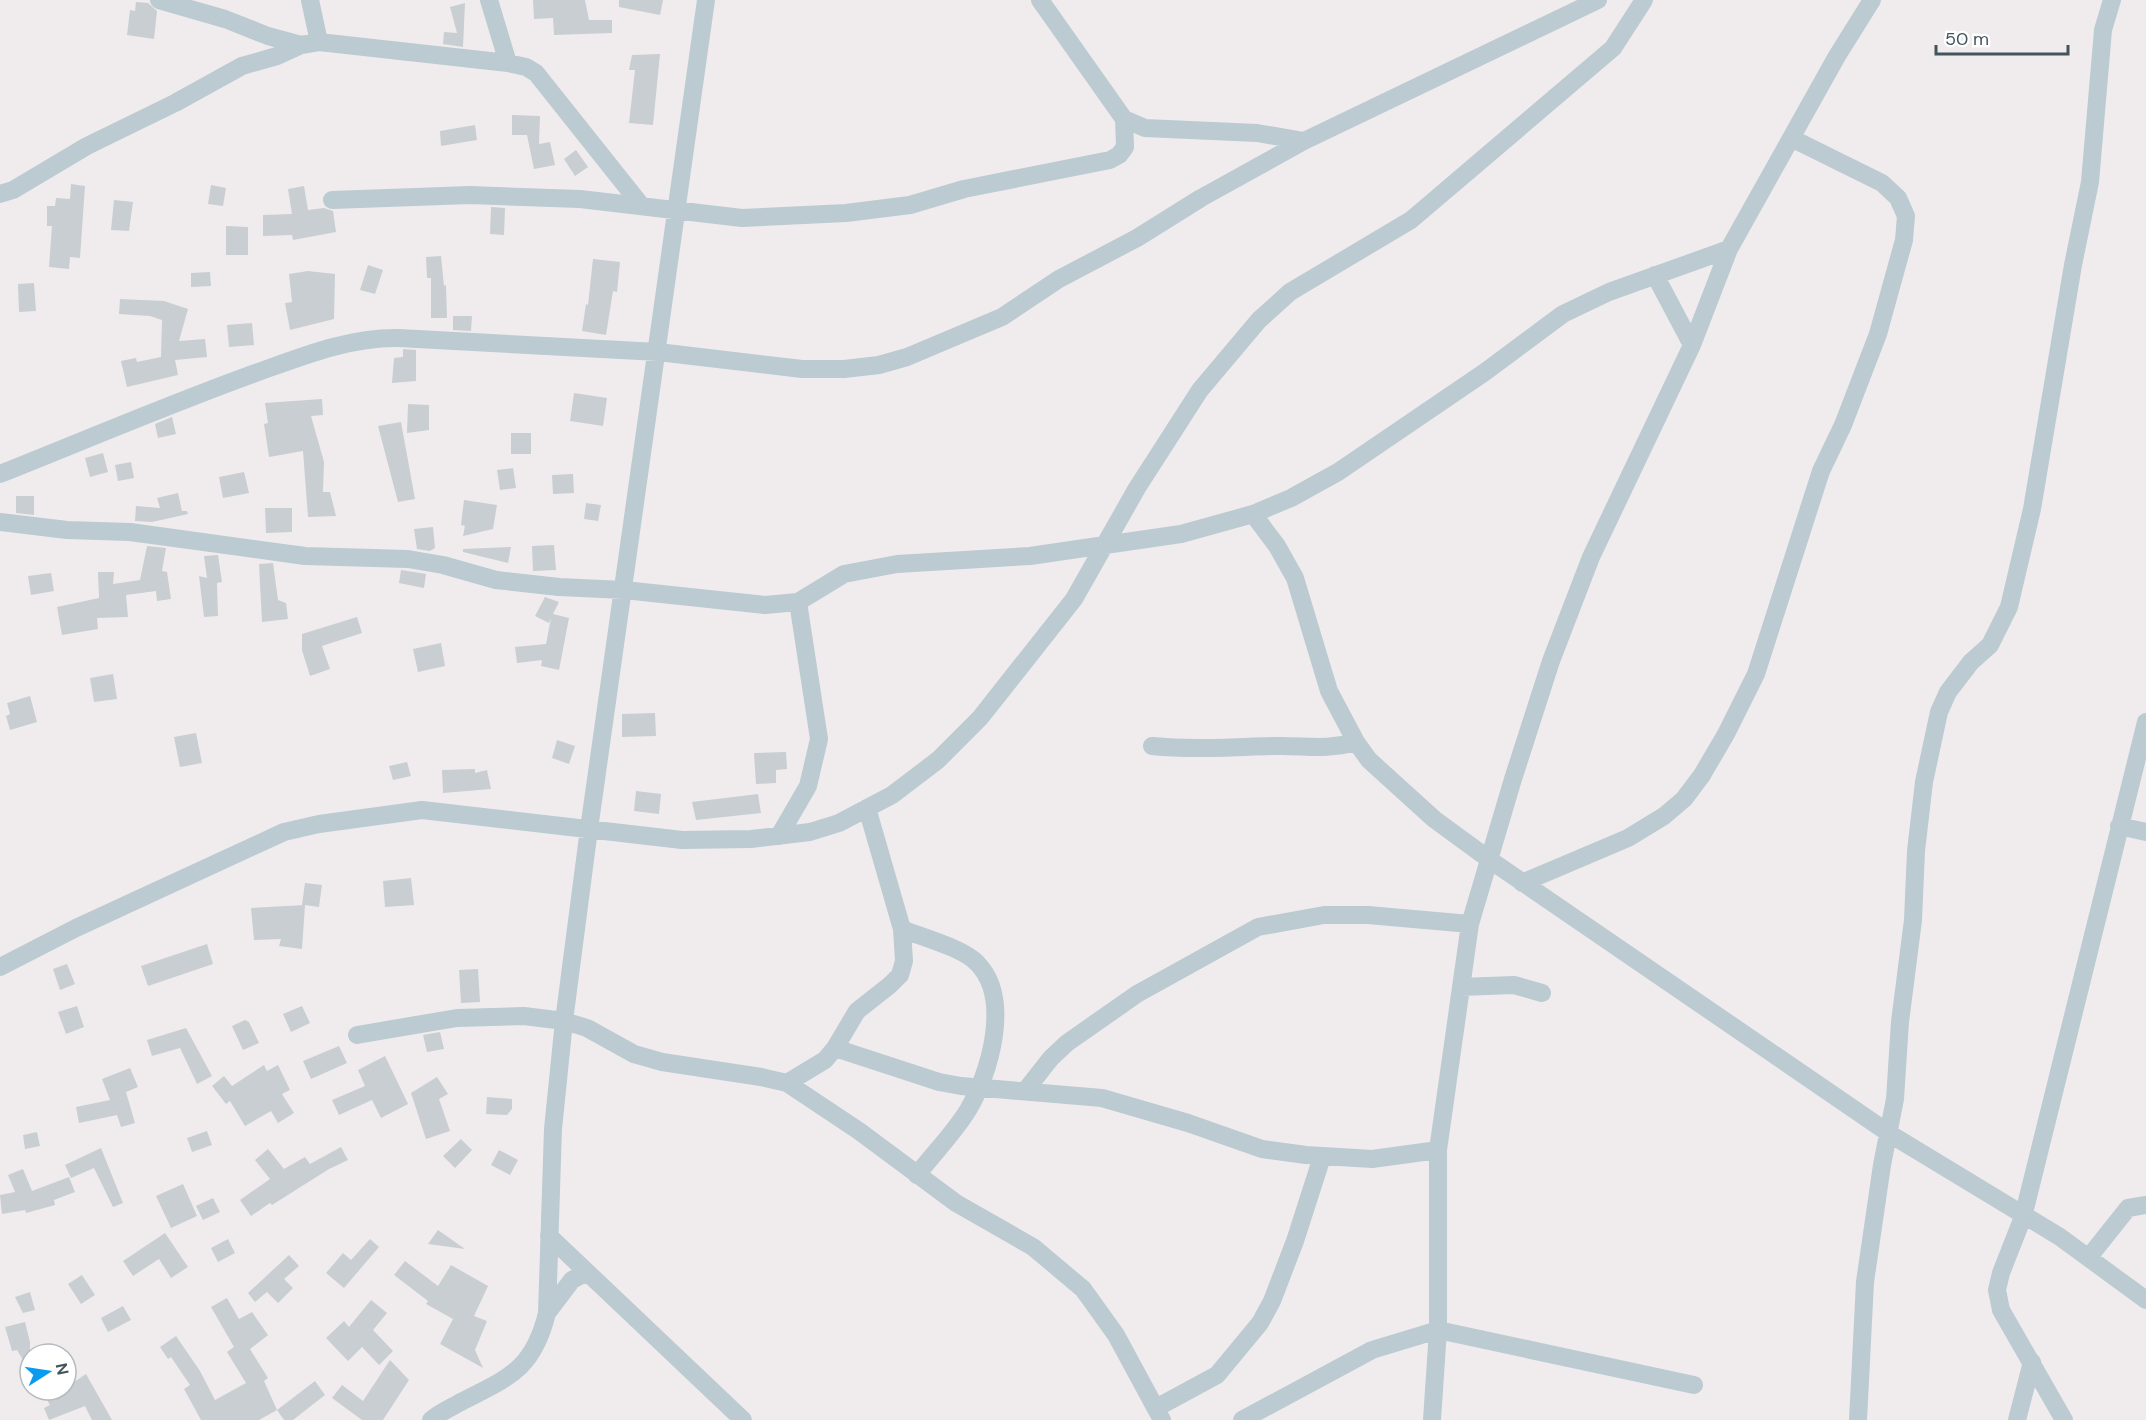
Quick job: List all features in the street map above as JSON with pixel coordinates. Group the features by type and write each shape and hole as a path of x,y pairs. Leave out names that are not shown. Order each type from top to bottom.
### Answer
{"street":[{"path":"159,0 225,19 268,36 301,45"},
{"path":"310,0 319,42"},
{"path":"489,0 508,63"},
{"path":"431,1420 510,1378 526,1361 539,1340 547,1313 553,1128 564,1021 706,0"},
{"path":"1040,0 1124,119 1145,128 1240,132 1304,141"},
{"path":"0,474 227,383 311,353 364,339 399,338 658,352 802,369 844,369 879,365 907,357 1002,317 1059,279 1137,238 1201,198 1304,141 1598,0"},
{"path":"0,968 76,928 284,832 319,824 422,810 682,840 779,836 839,823 892,795 938,760 980,718 1074,599 1137,488 1200,390 1259,320 1290,292 1411,220 1613,48 1644,0"},
{"path":"1432,1420 1438,1330 1438,1150 1470,924 1551,661 1591,557 1692,345 1728,249 1872,0"},
{"path":"1858,1420 1865,1282 1882,1165 1890,1134 1913,920 1916,851 1924,782 1939,712 1948,692 1971,662 1990,645 2009,606 2032,509 2073,265 2090,182 2103,30 2112,0"},
{"path":"0,194 13,190 87,146 175,103 231,71 301,45 319,42 508,63 526,67 536,73 641,205"},
{"path":"332,200 470,195 580,199 742,218 881,210 910,205 975,187 1110,160 1119,155 1125,147 1124,119"},
{"path":"1522,882 1628,838 1684,799 1726,734 1756,674 1821,471 1843,425 1878,334 1904,240 1906,216 1898,198 1882,183 1791,138"},
{"path":"0,522 67,530 130,532 305,556 408,559 442,565 496,580 624,590 765,605 798,602 844,574 897,564 1030,556 1181,534 1253,514 1291,498 1338,472 1485,372 1563,314 1609,292 1728,249"},
{"path":"1655,275 1692,345"},
{"path":"1253,514 1277,546 1295,579 1329,692 1356,742 1369,760 1434,819 1490,861 1890,1134 2090,1257 2146,1300"},
{"path":"779,836 808,786 819,739 798,602"},
{"path":"2064,1420 1998,1301 2001,1273 2023,1217 2146,722"},
{"path":"1152,746 1213,750 1291,746 1325,749 1356,742"},
{"path":"787,1083 825,1060 836,1048 857,1011 890,986 900,975 905,947 902,929 867,808"},
{"path":"2119,826 2146,832"},
{"path":"1025,1091 1067,1042 1137,994 1258,927 1324,915 1368,915 1470,924"},
{"path":"902,929 968,956 986,974 994,1001 995,1032 980,1087 968,1112 917,1176"},
{"path":"1461,987 1514,985 1542,993"},
{"path":"357,1035 457,1018 493,1015 564,1021 586,1028 634,1054 662,1062 787,1083 859,1131 956,1203 1033,1247 1083,1289 1116,1335 1159,1414 1217,1375 1260,1323 1272,1301 1295,1241 1322,1157"},
{"path":"836,1048 939,1082 1102,1098 1188,1123 1262,1149 1322,1157 1372,1159 1438,1150"},
{"path":"2090,1257 2128,1208 2146,1205"},
{"path":"549,1236 743,1420"},
{"path":"547,1313 572,1280 587,1272"},
{"path":"1242,1420 1372,1350 1438,1330 1694,1385"},
{"path":"2017,1420 2032,1362"}],"building":[{"path":"533,0 585,0 589,20 612,20 612,33 554,35 553,18 534,19"},
{"path":"619,0 663,0 660,15 619,7"},
{"path":"136,2 148,3 157,11 154,39 127,35 130,10 135,11"},
{"path":"465,3 463,47 443,44 444,32 457,33 450,7"},
{"path":"660,54 653,125 629,123 635,70 629,70 632,55"},
{"path":"512,115 540,116 539,144 550,142 555,165 534,169 527,135 512,135"},
{"path":"475,125 477,140 441,146 440,131"},
{"path":"576,150 588,167 575,176 564,159"},
{"path":"71,184 85,186 80,258 70,257 69,269 49,267 52,226 47,226 47,206 55,206 56,198 70,199"},
{"path":"211,185 226,188 223,206 208,204"},
{"path":"304,186 308,210 324,208 333,211 336,232 293,240 292,235 263,236 263,215 292,214 288,189"},
{"path":"114,200 133,202 129,231 111,230"},
{"path":"491,207 505,208 504,235 490,234"},
{"path":"226,226 248,227 248,255 226,255"},
{"path":"441,256 444,286 446,285 447,318 431,318 431,278 427,278 426,257"},
{"path":"593,259 620,262 617,292 613,291 606,335 582,331 586,304 588,305"},
{"path":"368,265 383,270 375,294 360,290"},
{"path":"308,271 335,274 334,319 290,330 285,303 292,302 289,274"},
{"path":"210,272 211,286 191,287 191,273"},
{"path":"34,283 36,311 19,312 18,284"},
{"path":"120,299 164,301 188,309 179,341 205,339 207,357 175,360 178,375 127,387 121,361 136,358 137,362 161,357 162,320 150,316 119,314"},
{"path":"453,316 472,316 471,331 453,330"},
{"path":"252,323 254,345 229,347 227,325"},
{"path":"403,349 416,350 416,381 392,383 394,358 403,357"},
{"path":"574,393 607,398 603,426 570,421"},
{"path":"322,399 323,415 311,416 324,462 323,492 330,492 336,516 308,517 303,451 269,457 264,424 268,423 265,403"},
{"path":"408,404 429,405 429,430 407,433"},
{"path":"172,417 176,434 158,438 155,424"},
{"path":"401,422 415,499 398,502 378,426"},
{"path":"511,433 531,433 531,454 511,454"},
{"path":"103,453 108,472 90,477 85,458"},
{"path":"131,462 134,478 118,481 115,465"},
{"path":"513,468 516,488 500,490 497,470"},
{"path":"244,472 249,493 223,498 219,477"},
{"path":"573,474 574,493 553,494 552,475"},
{"path":"178,493 182,511 187,511 188,514 152,522 135,521 136,506 160,508 157,498"},
{"path":"16,496 34,496 34,515 16,513"},
{"path":"464,500 497,505 493,529 463,536 465,526 461,525"},
{"path":"586,503 601,505 598,521 584,519"},
{"path":"265,508 292,508 292,532 266,533"},
{"path":"433,527 435,548 430,551 417,549 414,529"},
{"path":"554,545 556,570 533,571 532,546"},
{"path":"147,546 166,548 162,571 167,572 171,599 157,601 156,591 126,595 128,617 97,618 98,629 62,635 57,607 99,598 98,572 114,572 113,584 140,580"},
{"path":"511,547 508,563 463,552 463,549"},
{"path":"218,555 222,582 217,583 218,616 204,617 199,576 207,578 204,556"},
{"path":"273,563 278,600 286,603 288,619 262,622 259,564"},
{"path":"401,570 426,574 424,588 399,583"},
{"path":"51,573 54,591 31,595 28,576"},
{"path":"545,597 559,602 553,614 569,618 559,670 541,666 542,660 517,663 515,647 546,644 551,618 549,623 535,616"},
{"path":"357,617 362,633 322,646 330,669 310,676 302,650 302,634"},
{"path":"441,643 445,666 418,672 413,649"},
{"path":"113,674 117,699 94,702 90,678"},
{"path":"30,696 37,722 10,730 6,716 10,714 7,703"},
{"path":"655,713 656,736 622,737 622,714"},
{"path":"196,733 202,763 180,767 174,737"},
{"path":"557,740 575,746 569,764 552,758"},
{"path":"786,752 787,769 776,770 776,783 756,784 754,753"},
{"path":"407,762 411,776 393,780 389,766"},
{"path":"475,769 475,773 487,770 491,789 443,793 442,770"},
{"path":"636,791 661,794 659,814 634,811"},
{"path":"758,794 761,813 696,820 692,802"},
{"path":"411,878 414,905 385,907 383,881"},
{"path":"305,883 322,885 319,907 302,905"},
{"path":"305,905 302,949 279,946 281,939 254,940 251,908"},
{"path":"207,944 213,964 148,986 141,966"},
{"path":"67,964 75,984 60,990 53,969"},
{"path":"478,969 480,1002 461,1003 459,970"},
{"path":"77,1006 84,1027 66,1034 58,1012"},
{"path":"302,1006 310,1023 291,1032 283,1014"},
{"path":"245,1020 249,1022 259,1043 243,1050 232,1026"},
{"path":"186,1028 212,1076 197,1084 180,1048 152,1056 147,1040"},
{"path":"440,1032 444,1049 427,1052 423,1035"},
{"path":"339,1046 347,1063 311,1079 303,1061"},
{"path":"385,1056 408,1104 381,1118 372,1100 339,1115 332,1100 365,1086 358,1070"},
{"path":"264,1065 267,1071 278,1065 290,1090 282,1094 294,1113 278,1123 271,1111 245,1126 230,1101 226,1104 212,1086 224,1076 232,1086"},
{"path":"130,1068 138,1087 126,1092 135,1123 121,1127 117,1115 79,1123 76,1107 110,1100 102,1079"},
{"path":"437,1077 448,1094 439,1099 450,1131 426,1139 411,1093"},
{"path":"487,1097 512,1099 512,1109 507,1115 486,1114"},
{"path":"207,1131 212,1145 192,1152 187,1138"},
{"path":"37,1132 40,1146 25,1149 23,1135"},
{"path":"461,1139 472,1150 455,1168 443,1156"},
{"path":"341,1147 348,1160 329,1169 272,1205 270,1203 251,1216 240,1200 270,1179 255,1160 268,1149 284,1169 305,1157 310,1164"},
{"path":"101,1148 123,1203 113,1207 94,1168 71,1178 65,1165"},
{"path":"499,1150 518,1160 510,1175 491,1165"},
{"path":"23,1169 32,1191 69,1177 75,1192 54,1200 55,1205 26,1213 25,1210 2,1214 0,1195 15,1192 8,1175"},
{"path":"183,1184 197,1216 171,1228 156,1196"},
{"path":"213,1198 220,1212 203,1220 196,1206"},
{"path":"438,1230 465,1249 428,1244"},
{"path":"165,1233 188,1267 171,1278 159,1259 133,1276 123,1261"},
{"path":"228,1239 235,1253 218,1262 211,1248"},
{"path":"370,1239 379,1247 344,1288 326,1273 343,1253 351,1260"},
{"path":"289,1255 299,1266 284,1279 293,1288 278,1303 267,1292 255,1302 248,1293"},
{"path":"405,1261 438,1286 451,1265 488,1286 474,1316 487,1321 475,1350 483,1368 440,1344 453,1319 426,1304 428,1301 394,1275"},
{"path":"82,1275 95,1295 81,1304 68,1284"},
{"path":"30,1292 35,1310 23,1313 15,1297"},
{"path":"227,1298 239,1319 252,1312 268,1335 250,1349 268,1378 264,1381 277,1410 259,1420 201,1420 184,1389 190,1385 171,1357 168,1359 160,1347 176,1336 200,1371 215,1400 246,1383 227,1352 234,1347 211,1307"},
{"path":"371,1300 387,1313 373,1330 393,1351 379,1365 362,1347 348,1361 326,1338 344,1321 349,1327"},
{"path":"123,1306 131,1320 108,1332 101,1318"},
{"path":"25,1322 30,1342 18,1342 18,1352 12,1351 5,1327"},
{"path":"390,1360 409,1380 383,1420 362,1420 332,1398 342,1385 363,1401"},
{"path":"86,1374 112,1420 92,1420 85,1406 49,1420 44,1408 50,1405 48,1402 78,1402 78,1379"},
{"path":"315,1381 325,1395 293,1420 284,1420 277,1410"}]}
